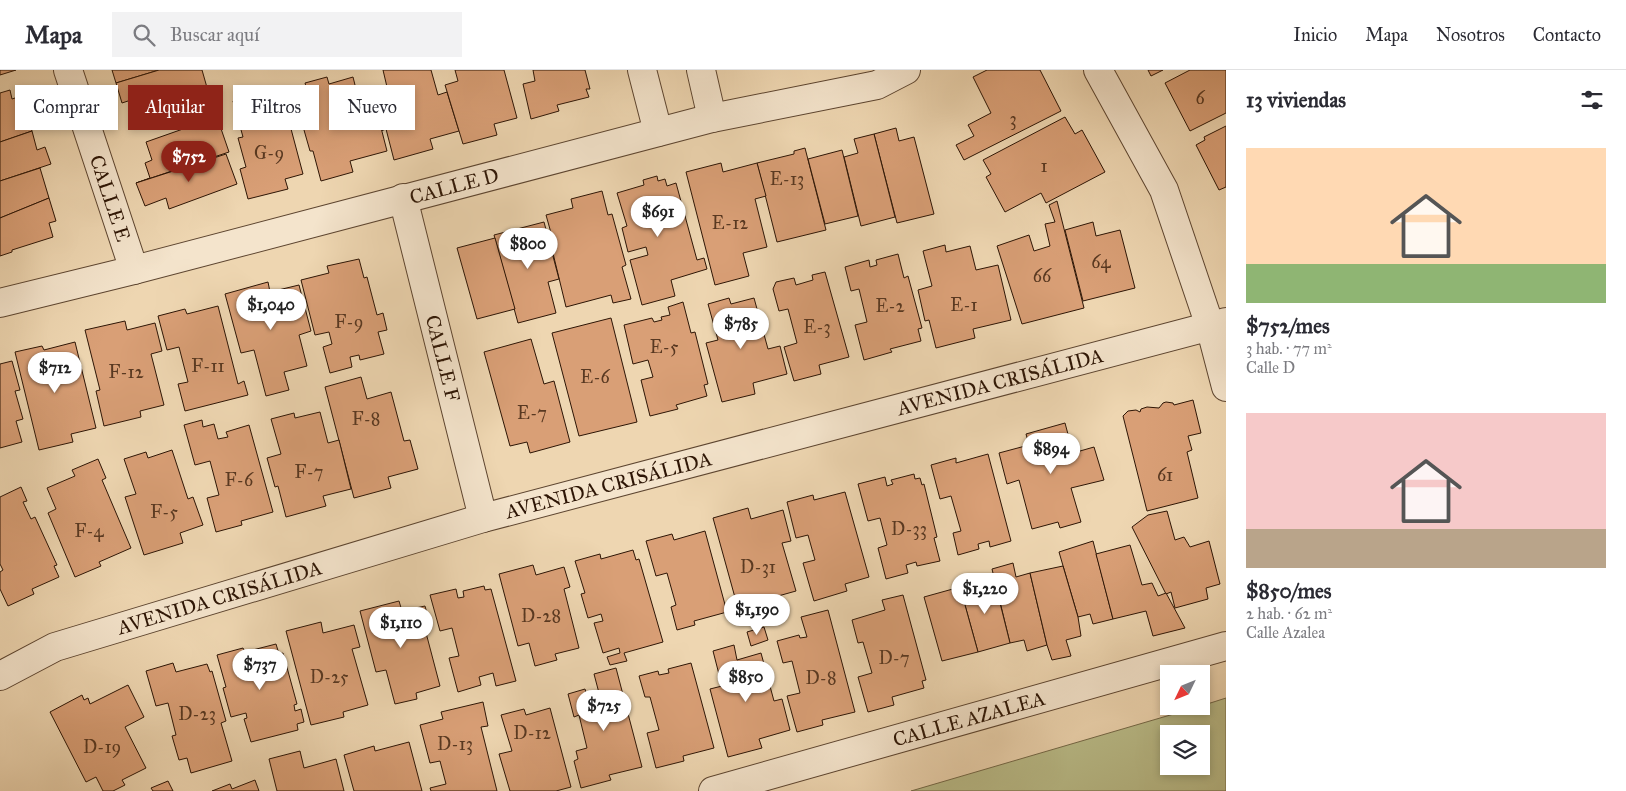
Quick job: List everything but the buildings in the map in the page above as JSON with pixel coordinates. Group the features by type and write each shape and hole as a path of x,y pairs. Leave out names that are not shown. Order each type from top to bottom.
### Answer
{"street":[{"name":"CALLE E","path":"68,70 134,270"},
{"path":"642,70 658,132"},
{"path":"701,70 712,118"},
{"name":"CALLE D","path":"0,303 134,270 712,118 877,85 906,70"},
{"path":"1098,70 1164,190 1218,324 1226,387"},
{"name":"CALLE F","path":"403,198 483,518"},
{"name":"AVENIDA CRISÁLIDA","path":"0,676 55,647 483,518 1218,324"},
{"name":"CALLE AZALEA","path":"713,791 1226,646"}],"green space":[{"path":"1226,698 1226,791 911,791 1170,715 1210,715 1210,703"}]}
